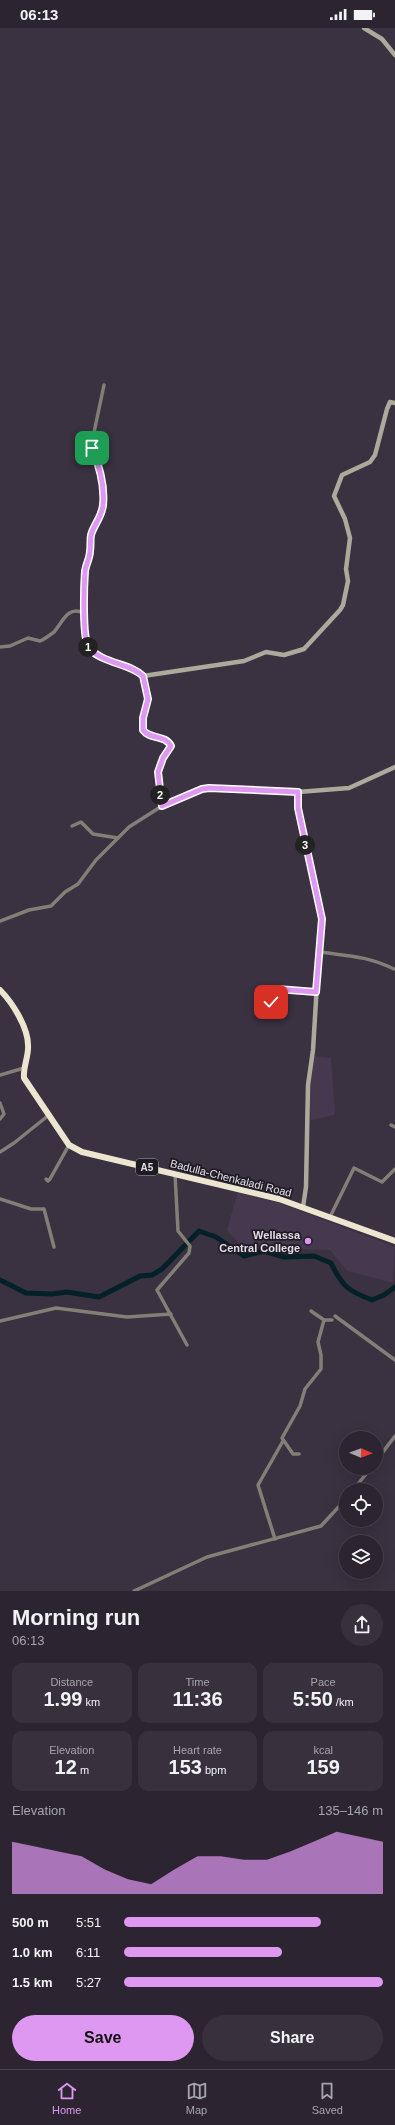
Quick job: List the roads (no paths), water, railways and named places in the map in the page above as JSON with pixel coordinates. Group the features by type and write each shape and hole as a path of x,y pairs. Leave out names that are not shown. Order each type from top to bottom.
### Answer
{"highway":[{"path":"0,990 18,1016 27,1035 28,1046 24,1068 24,1078 69,1145"},
{"name":"Badulla-Chenkaladi Road","path":"69,1145 82,1152 279,1199 395,1241"}],"main road":[{"path":"364,28 382,39 395,54"},
{"path":"143,676 244,662 266,652 284,655 304,648 344,606 348,581 346,569 350,538 345,519 334,496 342,475 370,462 374,455 387,409 390,402 395,403"},
{"path":"303,1207 306,1187 308,1085 313,1050 322,919 320,905 314,888 298,808 298,792 349,788 395,767"}],"street":[{"path":"104,385 92,442 103,484 103,507 91,535 90,553 85,570 82,613 86,622 85,640 90,649 101,657 137,671 143,676 148,699 143,718 143,730 149,735 164,739 171,746 163,758 158,772 162,806"},
{"path":"0,647 10,646 28,638 40,642 54,631 62,619 70,612 82,613"},
{"path":"0,921 29,910 51,906 65,892 78,884 96,860 129,827 162,806 195,792 209,788 298,792"},
{"path":"72,826 81,822 93,834 118,838"},
{"path":"320,952 358,956 377,961 394,969"},
{"path":"265,1013 277,989 316,992"},
{"path":"0,1075 24,1068"},
{"path":"0,1103 4,1114 0,1119"},
{"path":"0,1152 49,1115"},
{"path":"391,1125 395,1127"},
{"path":"46,1179 48,1181 50,1179 69,1145"},
{"path":"330,1217 354,1168 382,1182 395,1169"},
{"path":"175,1174 178,1231 190,1246 189,1253 157,1287 187,1344"},
{"path":"0,1199 31,1209 44,1209 54,1247"},
{"path":"0,1321 56,1308 127,1317 171,1314"},
{"path":"311,1312 324,1320 332,1320"},
{"path":"335,1316 395,1360"},
{"path":"275,1539 258,1486 283,1441 285,1432 300,1406 305,1388 321,1369 321,1355 318,1342 322,1333 324,1320"},
{"path":"383,1452 395,1436"},
{"path":"283,1441 293,1454 299,1454"},
{"path":"359,1483 365,1475"},
{"path":"134,1591 207,1557 324,1524 339,1507"}],"waterway":[{"path":"0,1280 26,1293 52,1294 67,1292 99,1297 140,1276 152,1275 162,1269 199,1231 216,1237 244,1256 264,1251 284,1257 314,1256 331,1263 342,1282 347,1287 357,1294 372,1300 384,1295 395,1287"}],"place":[{"name":"Wellassa Central College","path":"308,1241"}]}
